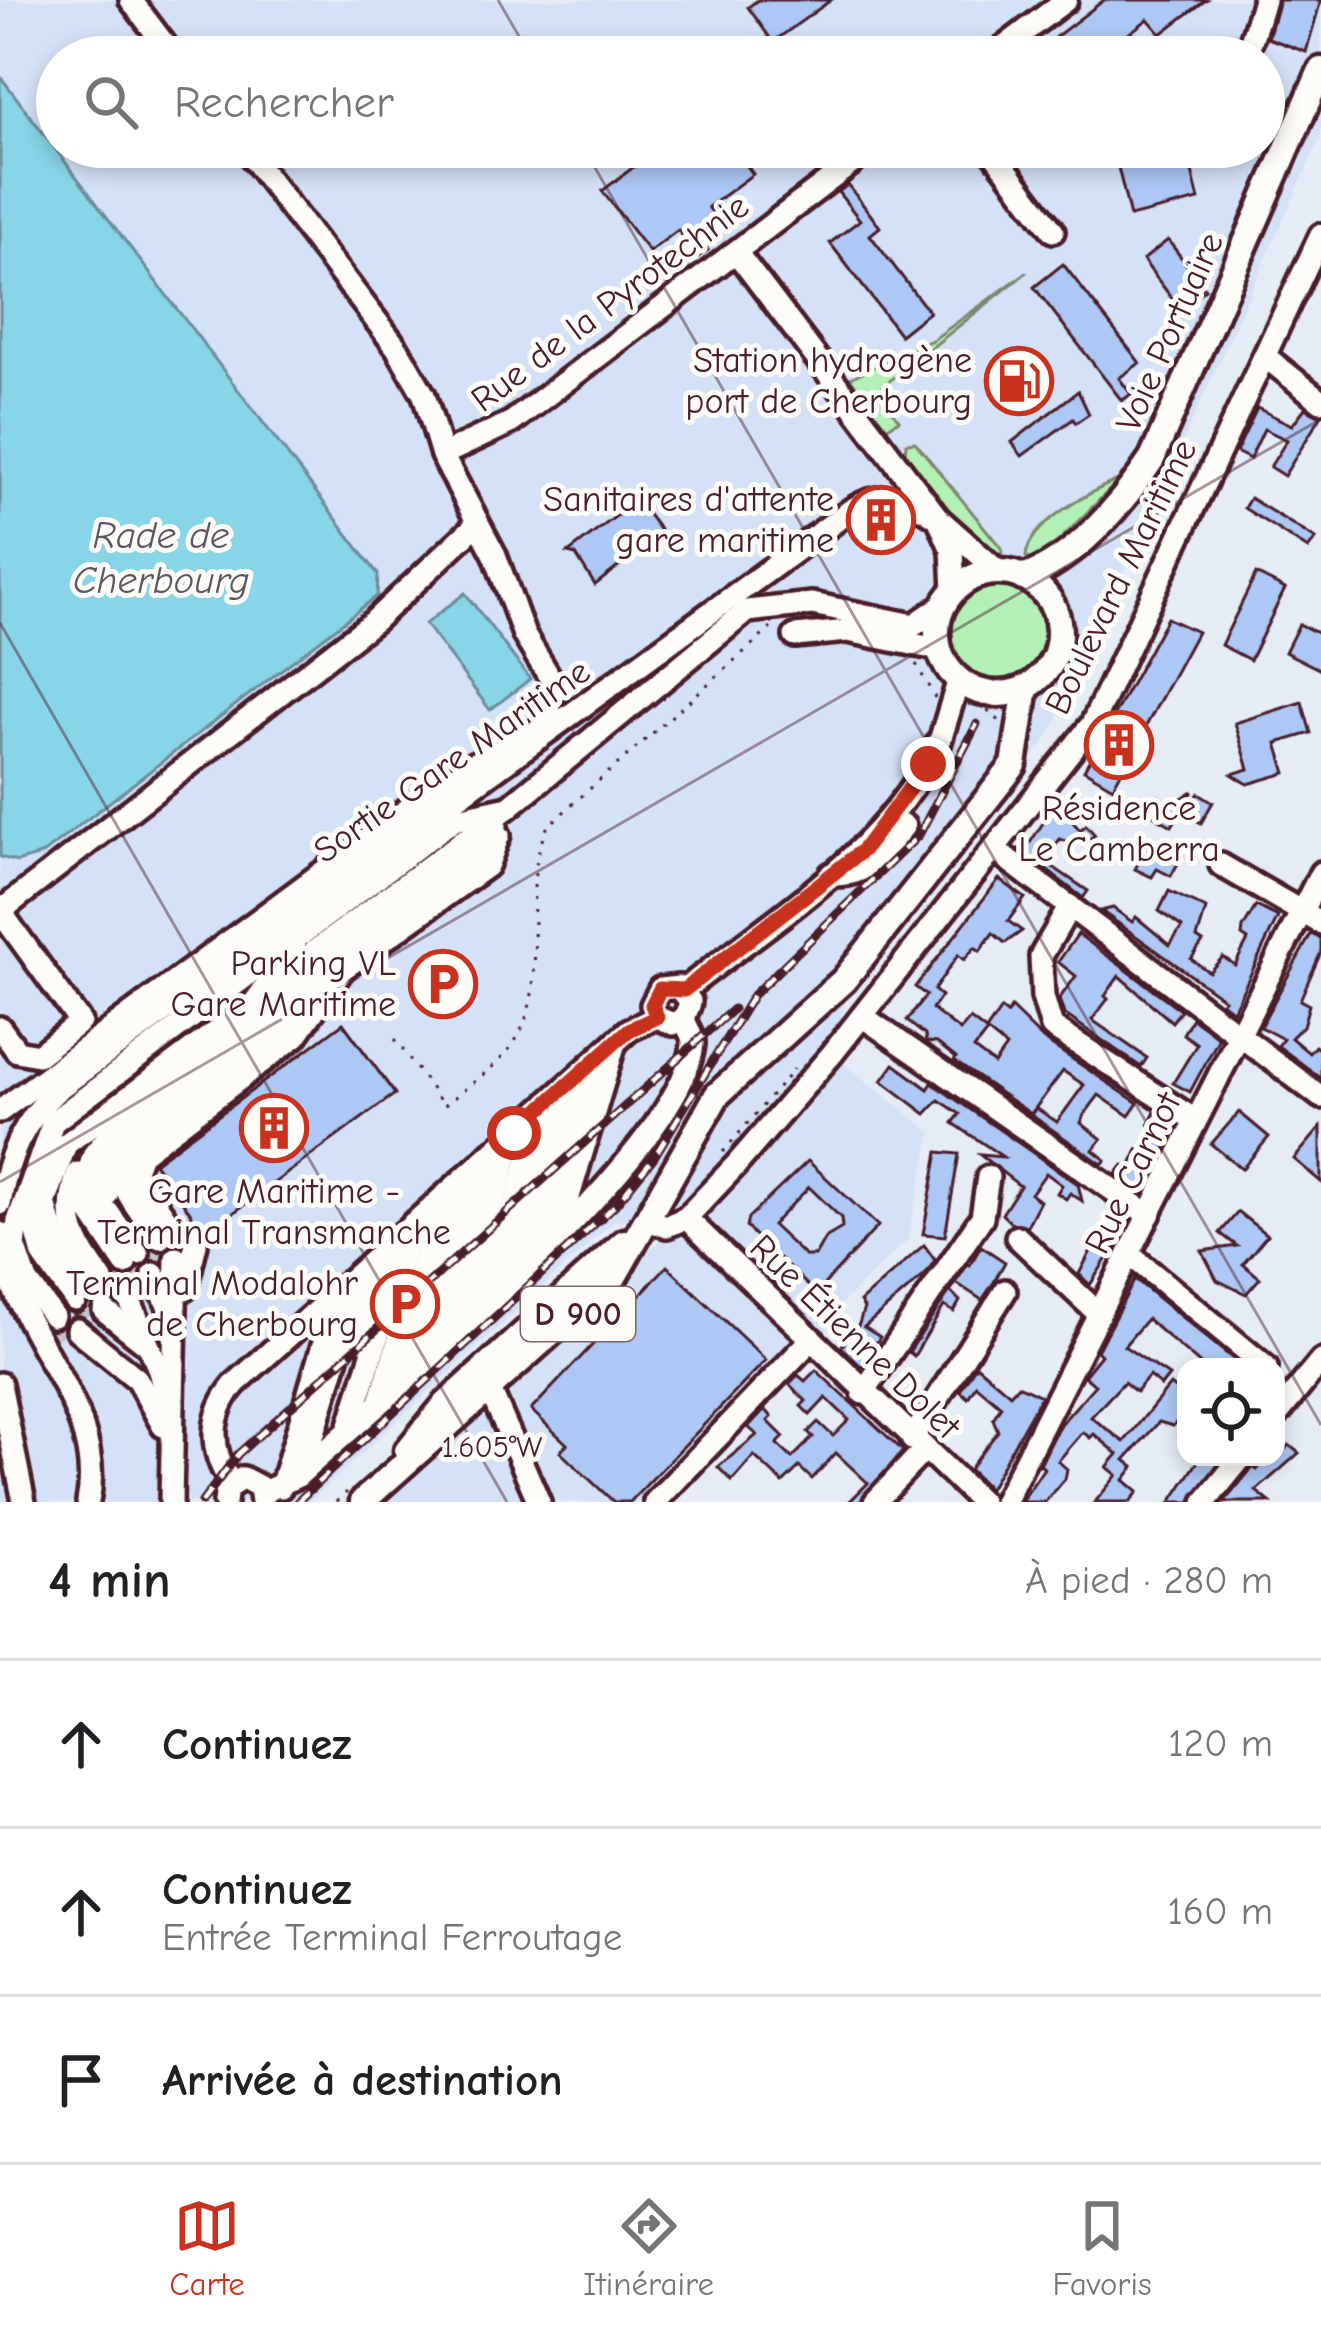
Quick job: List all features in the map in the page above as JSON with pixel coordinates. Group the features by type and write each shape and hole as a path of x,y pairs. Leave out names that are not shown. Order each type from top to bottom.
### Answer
{"main road":[{"name":"Voie Portuaire","path":"1285,155 1321,70"},
{"name":"Voie Portuaire","path":"1012,575 1052,565 1119,504 1173,419 1279,168"},
{"path":"1054,608 1012,575 975,578 950,598 938,645 958,680 996,693 1026,687 1042,676 1057,650 1054,608 1067,572 1119,504"},
{"path":"645,1220 723,1087 844,980 1014,765 1026,687"},
{"path":"996,693 1013,719 1017,746"},
{"name":"D 900","path":"363,1502 445,1405 645,1220"},
{"name":"D 900","path":"363,1502 599,1293 629,1254 645,1220"}],"street":[{"path":"130,0 158,36"},
{"path":"1019,36 1066,0"},
{"path":"1253,36 1264,0"},
{"path":"260,168 398,348 424,395 442,455 495,555 524,635 554,687 549,718 533,735"},
{"name":"Rue de la Pyrotechnie","path":"442,455 512,422 846,168"},
{"path":"1005,168 1053,231"},
{"name":"Boulevard Maritime","path":"686,1218 862,1016 995,850 1104,703 1321,235"},
{"path":"736,252 938,518 1012,575"},
{"path":"1267,358 1321,400"},
{"name":"Sortie Gare Maritime","path":"0,1204 10,1153 39,1106 443,804 577,714 861,503 892,496 938,518"},
{"path":"114,1272 92,1218 88,1167 106,1136 271,1012 314,951 510,806 746,611 796,603 914,625 950,598 955,564 938,518"},
{"path":"0,1028 17,1051 38,1055 80,1022 2,912 7,906 374,621 476,524"},
{"path":"789,630 848,632 919,650"},
{"path":"684,990 888,824 939,741 958,680"},
{"path":"0,1111 433,790 577,714"},
{"path":"114,1272 39,1245 37,1216 73,1134 254,1003 303,939 458,826 510,806"},
{"path":"114,1272 108,1199 133,1135 283,1024 314,976 478,852 510,806"},
{"path":"121,1166 296,1036 343,970 487,866 510,806"},
{"path":"114,1272 73,1238 68,1215 87,1146 100,1128 266,1005 306,947 463,832 510,806"},
{"path":"114,1272 27,1281 16,1257 16,1232 48,1134 62,1113 454,819 510,806"},
{"path":"995,850 1321,1097"},
{"path":"1221,865 1311,918"},
{"name":"Rue Carnot","path":"1004,1502 1240,1033 1311,918 1321,873"},
{"path":"1070,906 1041,956 1043,997 1052,1027 1196,1120"},
{"path":"268,1494 302,1472 533,1261 622,1167 664,1105 693,1045 684,1018 690,1001 684,990 666,986 656,993 652,1005 657,1017 667,1023 684,1018"},
{"path":"114,1272 28,1258 27,1221 71,1118 204,1018 254,1003"},
{"path":"862,1016 1149,1215"},
{"path":"268,1494 250,1479 228,1492 214,1441 220,1403 594,1061 637,1024 657,1017"},
{"path":"555,1240 616,1042"},
{"path":"533,1261 594,1061"},
{"path":"505,1286 566,1087"},
{"path":"482,1307 544,1106"},
{"path":"455,1333 514,1133"},
{"path":"430,1354 492,1153"},
{"path":"114,1272 141,1185 121,1166"},
{"path":"401,1382 466,1177"},
{"path":"863,1393 982,1217 988,1177"},
{"path":"380,1401 442,1198"},
{"path":"645,1220 667,1226 686,1218"},
{"name":"Rue Étienne Dolet","path":"686,1218 809,1342 981,1502"},
{"path":"349,1429 413,1223"},
{"path":"0,1233 4,1263 19,1303 82,1424 90,1455 92,1502"},
{"path":"1017,1237 1099,1314"},
{"path":"329,1447 391,1243"},
{"path":"1130,1254 1255,1358"},
{"path":"302,1472 364,1268"},
{"path":"268,1494 339,1290"},
{"path":"874,1502 918,1444 1005,1291"},
{"path":"129,1292 177,1325"},
{"path":"129,1292 177,1325"},
{"path":"129,1292 171,1417 172,1491"},
{"path":"129,1292 149,1346"},
{"path":"129,1292 121,1366 156,1408 172,1491"},
{"path":"121,1366 129,1292"},
{"path":"172,1491 177,1325"},
{"path":"655,1502 809,1342"},
{"path":"497,1358 490,1375 491,1392 539,1502"},
{"path":"1285,1404 1318,1369"},
{"path":"1285,1382 1296,1391"},
{"path":"0,1384 24,1502"},
{"path":"78,1502 90,1455"},
{"path":"1205,1502 1235,1466"}],"path":[{"path":"395,1039 444,1106 513,1044 530,1003 538,853 548,826 756,636 789,630"},
{"path":"919,650 939,705 958,710 976,700 1003,724 1006,745 1017,746"},
{"path":"720,1156 802,1062"}],"shaded area":[{"path":"0,0 1321,0 1321,137 1049,736 849,984 832,1054 932,1133 907,1240 841,1304 830,1328 645,1502 382,1502 684,1218 615,1220 309,1502 0,1502 0,857 17,862 41,855 376,596 378,574 70,168 1285,168 1285,36 36,36 36,123 0,76"}],"green space":[{"path":"1027,272 878,390 899,420 886,428 850,378 934,339"},
{"path":"915,442 1002,549 1001,561 973,541 905,453 906,443"},
{"path":"1120,479 1045,555 1031,562 1026,557 1029,544 1049,521"},
{"path":"998,584 1017,588 1034,599 1045,616 1049,635 1045,654 1034,671 1017,682 998,686 979,682 962,671 951,654 947,635 951,616 962,599 979,588"}],"water":[{"name":"Rade de Cherbourg","path":"0,76 36,123 36,168 70,168 378,574 377,596 41,855 17,862 0,857"},
{"path":"465,593 530,679 490,710 425,624"}],"building":[{"path":"758,0 831,0 781,36 769,36 748,7"},
{"path":"1104,0 1206,0 1161,34 1148,19 1126,36 1057,36"},
{"path":"1279,0 1321,0 1306,52 1285,44 1285,36 1269,36"},
{"path":"632,168 749,168 753,174 708,207 716,217 697,231 708,250 698,257 678,230 649,252 602,191"},
{"path":"1118,168 1191,168 1199,200 1130,217"},
{"path":"848,185 880,227 870,235 929,312 900,335 830,243 860,220 838,192"},
{"path":"1168,240 1205,289 1180,309 1143,260"},
{"path":"1063,264 1140,363 1119,378 1131,394 1122,401 1034,287"},
{"path":"1078,391 1089,414 1076,423 1073,419 1022,456 1012,442"},
{"path":"1257,408 1292,425 1305,408 1321,416 1284,476 1270,467 1287,440 1264,429 1250,459 1236,452"},
{"path":"1250,498 1316,539 1308,549 1244,508"},
{"path":"637,500 662,533 595,585 576,555 568,553"},
{"path":"1256,574 1285,589 1250,660 1221,645"},
{"path":"1167,618 1197,632 1113,787 1084,770"},
{"path":"1299,624 1321,635 1321,670 1285,652"},
{"name":"Résidence Le Camberra","path":"1302,702 1311,733 1277,743 1286,773 1248,784 1232,774 1249,769 1235,723"},
{"path":"1193,791 1187,801 1192,804 1199,793 1213,802 1201,823 1181,811 1172,826 1134,804 1158,796 1171,805"},
{"path":"1056,803 1080,830 1086,825 1095,835 1088,840 1095,848 1075,838 1071,843 1060,839 1044,861 1088,891 1083,898 1019,849 1026,849"},
{"path":"1147,847 1182,856 1171,876 1157,869 1152,877 1135,869"},
{"path":"999,879 1025,898 1008,921 1022,931 1005,943 993,933 980,951 975,947 964,960 958,955 934,990 941,996 932,1009 960,1031 970,1019 987,1032 974,1049 994,1064 1006,1047 986,1031 1001,1009 1007,1014 1011,1008 1044,1040 1138,1103 1129,1116 1099,1095 1084,1115 1081,1123 1102,1139 1093,1150 1106,1160 1102,1164 1031,1115 1036,1108 1057,1122 1084,1085 1063,1071 1031,1114 954,1061 937,1043 926,1042 925,1035 907,1021 926,995 915,987"},
{"path":"1169,891 1206,909 1197,938 1203,942 1191,959 1209,972 1223,957 1235,965 1248,940 1242,936 1243,928 1256,906 1278,917 1233,1011 1221,1002 1224,999 1101,911 1113,908 1132,922 1136,917 1170,945 1182,927 1159,911"},
{"path":"1078,934 1181,1010 1172,1022 1119,976 1092,1020 1147,1058 1141,1067 1064,1014 1059,999 1076,976 1058,962"},
{"path":"1311,934 1321,939 1321,952 1300,1000 1309,1005 1303,1026 1291,1038 1309,1053 1315,1046 1321,1051 1321,1078 1278,1046 1283,1039 1260,1027"},
{"path":"1192,1018 1219,1038 1190,1092 1173,1083 1197,1044 1183,1034"},
{"name":"Gare Maritime - Terminal Transmanche","path":"343,1023 395,1094 206,1233 187,1232 185,1220 192,1215 154,1163"},
{"path":"894,1064 928,1089 932,1083 1078,1184 1082,1201 1070,1193 1066,1199 1057,1193 1062,1185 1046,1173 1031,1194 1040,1201 1027,1226 1011,1223 1002,1214 1020,1186 980,1155 1003,1157 953,1123 960,1114 939,1100 926,1114 882,1081"},
{"path":"1155,1112 1177,1126 1143,1193 1116,1174 1123,1165 1129,1169 1138,1150 1145,1154 1158,1128 1149,1124"},
{"path":"1239,1112 1269,1137 1242,1169 1211,1144"},
{"path":"1321,1127 1321,1182 1294,1159"},
{"path":"938,1152 959,1154 945,1236 923,1234"},
{"path":"808,1161 878,1226 816,1293 746,1227 748,1218","holes":["809,1187 841,1218 842,1228 825,1238 815,1256 805,1256 772,1225"]},
{"path":"1238,1212 1267,1235 1243,1264 1260,1278 1246,1294 1217,1280 1202,1251 1237,1246 1220,1233"},
{"path":"1111,1228 1121,1236 1090,1285 1079,1274 1098,1237 1102,1240"},
{"path":"924,1245 935,1260 925,1275 864,1327 880,1337 862,1367 841,1347 859,1324 864,1308 860,1302"},
{"path":"981,1246 1005,1262 994,1282 982,1300 956,1283 950,1291 960,1301 954,1312 944,1306 914,1356 909,1352 968,1264 970,1265"},
{"path":"667,1266 766,1360 630,1502 614,1502 560,1452 567,1444 531,1410"},
{"path":"1135,1279 1232,1358 1192,1358 1147,1319 1124,1346 1169,1376 1161,1386 1149,1376 1136,1392 1124,1382 1091,1417 1124,1442 1170,1385 1177,1391 1177,1421 1173,1426 1159,1422 1125,1460 1134,1467 1124,1480 1138,1492 1130,1502 1095,1502 1117,1475 1107,1467 1118,1454 1094,1434 1090,1438 1083,1432 1058,1461 1067,1469 1065,1479 1045,1502 1021,1502 1044,1468 1040,1465 1059,1426 1095,1385 1084,1376 1101,1355 1097,1351"},
{"path":"976,1365 1010,1394 1018,1385 1041,1396 989,1489 969,1469 998,1431 993,1419 1001,1406 976,1385 968,1398 960,1391"},
{"path":"816,1370 903,1451 860,1502 849,1502 868,1483 836,1453 812,1479 799,1467 783,1483 754,1456 732,1481 718,1467 757,1435 748,1427 765,1409 772,1417 768,1421 784,1437 777,1444 792,1458 813,1437 808,1432 818,1422 833,1436 849,1420 826,1398 810,1415 801,1406 806,1401 789,1384 798,1375 805,1381"},
{"path":"1289,1445 1299,1453 1285,1465"},
{"path":"1195,1466 1216,1466 1190,1502 1171,1502"},
{"path":"1284,1466 1256,1491 1270,1502 1224,1502 1253,1467"}],"tunnel":[{"path":"153,1243 169,1263"},
{"path":"124,1263 141,1284"},
{"path":"111,1274 127,1294"},
{"path":"75,1300 90,1320"},
{"path":"53,1316 68,1336"}],"railway":[{"path":"297,1502 615,1205 654,1157 753,995 919,835 977,724"},
{"path":"202,1502 238,1454 733,1009"}],"place":[{"name":"Station hydrogène port de Cherbourg","path":"1019,381"},
{"name":"Sanitaires d'attente gare maritime","path":"881,520"},
{"name":"Résidence Le Camberra","path":"1119,745"},
{"name":"Parking VL Gare Maritime","path":"443,984"},
{"name":"Gare Maritime - Terminal Transmanche","path":"274,1128"},
{"name":"Terminal Modalohr de Cherbourg","path":"405,1304"}],"route":[{"path":"514,1133 629,1030 657,1017 652,1005 660,989 684,990 863,850 896,814 928,764"}]}
